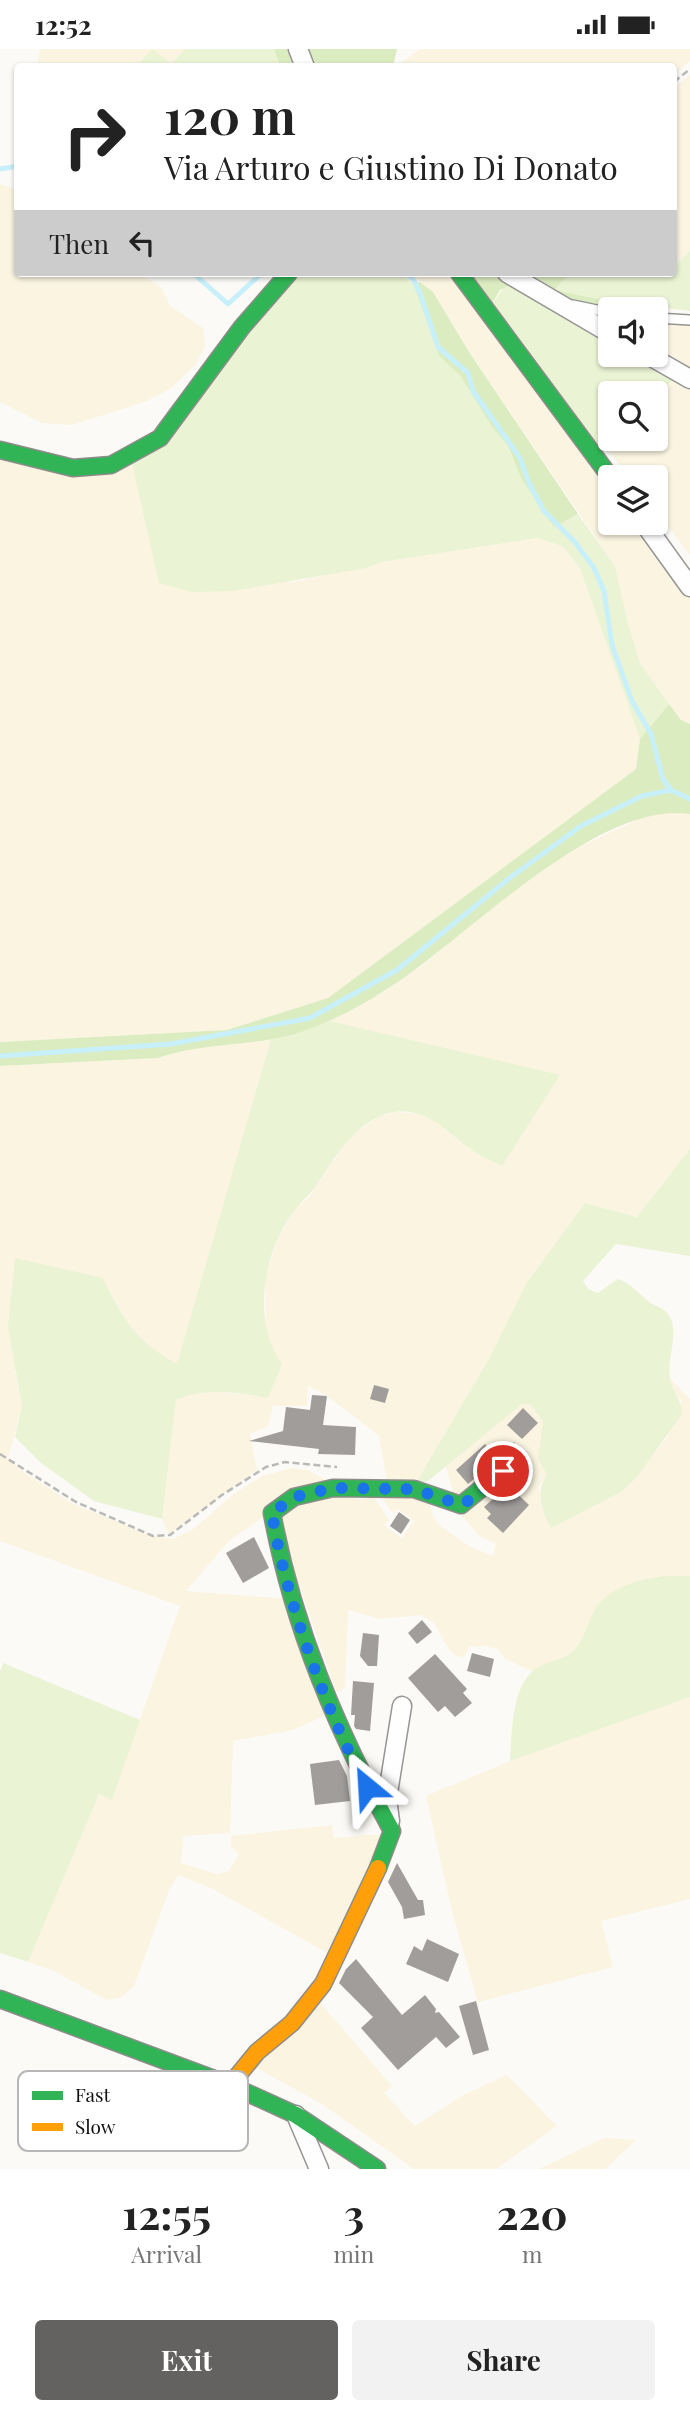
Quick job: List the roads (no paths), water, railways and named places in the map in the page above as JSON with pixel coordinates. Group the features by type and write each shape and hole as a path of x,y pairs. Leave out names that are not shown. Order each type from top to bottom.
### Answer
{"street":[{"path":"0,450 73,468 111,465 160,438 242,327 286,277"},
{"path":"462,277 601,465"},
{"path":"514,277 598,326"},
{"path":"668,366 690,379"},
{"path":"653,535 690,587"},
{"path":"391,1831 355,1765 337,1724 278,1552 272,1513 294,1497 333,1488 414,1489 461,1505 476,1496 503,1471"},
{"path":"241,2071 257,2052 292,2023 323,1984 371,1886 391,1831 387,1799 402,1706"},
{"path":"0,1999 193,2071"},
{"path":"248,2093 296,2115 377,2169"},
{"path":"296,2115 319,2169"}],"lane":[{"path":"554,301 598,310"},
{"path":"668,319 690,320"}],"waterway":[{"path":"0,169 14,167"},
{"path":"198,277 228,304 258,277"},
{"path":"410,277 420,293 438,347 468,373 473,391 520,458 529,483 544,511 574,541 594,568 604,591 612,645 632,701 651,734 663,779 671,790 690,799"},
{"path":"0,1056 171,1044 310,1018 397,970 511,877 581,826 642,796 671,790"}]}
